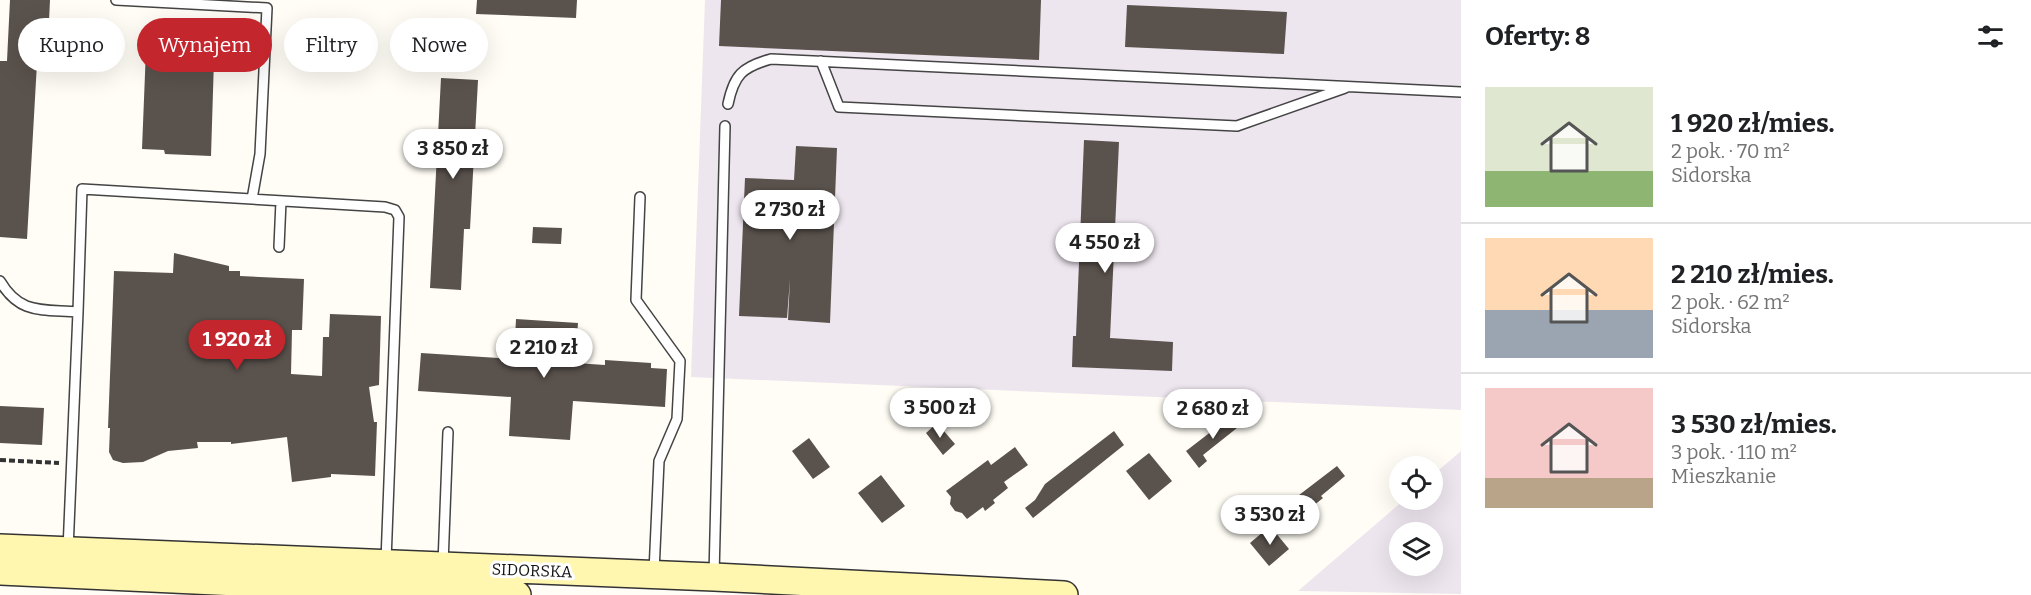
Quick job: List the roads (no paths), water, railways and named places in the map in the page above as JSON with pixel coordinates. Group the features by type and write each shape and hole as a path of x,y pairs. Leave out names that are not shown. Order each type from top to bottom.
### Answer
{"street":[{"name":"SIDORSKA","path":"0,548 68,562 240,578 386,576 517,595"},
{"name":"SIDORSKA","path":"0,571 68,562"},
{"name":"SIDORSKA","path":"443,584 713,586 868,592 1064,595"}],"lane":[{"path":"116,0 267,8 260,154 252,199"},
{"path":"728,104 732,85 749,65 771,59 1461,93"},
{"path":"821,61 839,107 1237,126 1349,87"},
{"path":"713,586 726,126"},
{"path":"68,562 82,189 385,207 395,210 399,217 386,576"},
{"path":"640,197 636,300 680,361 677,419 659,461 653,585"},
{"path":"279,247 281,201"},
{"path":"0,281 4,296 24,307 78,312"},
{"path":"443,584 448,432"}]}
